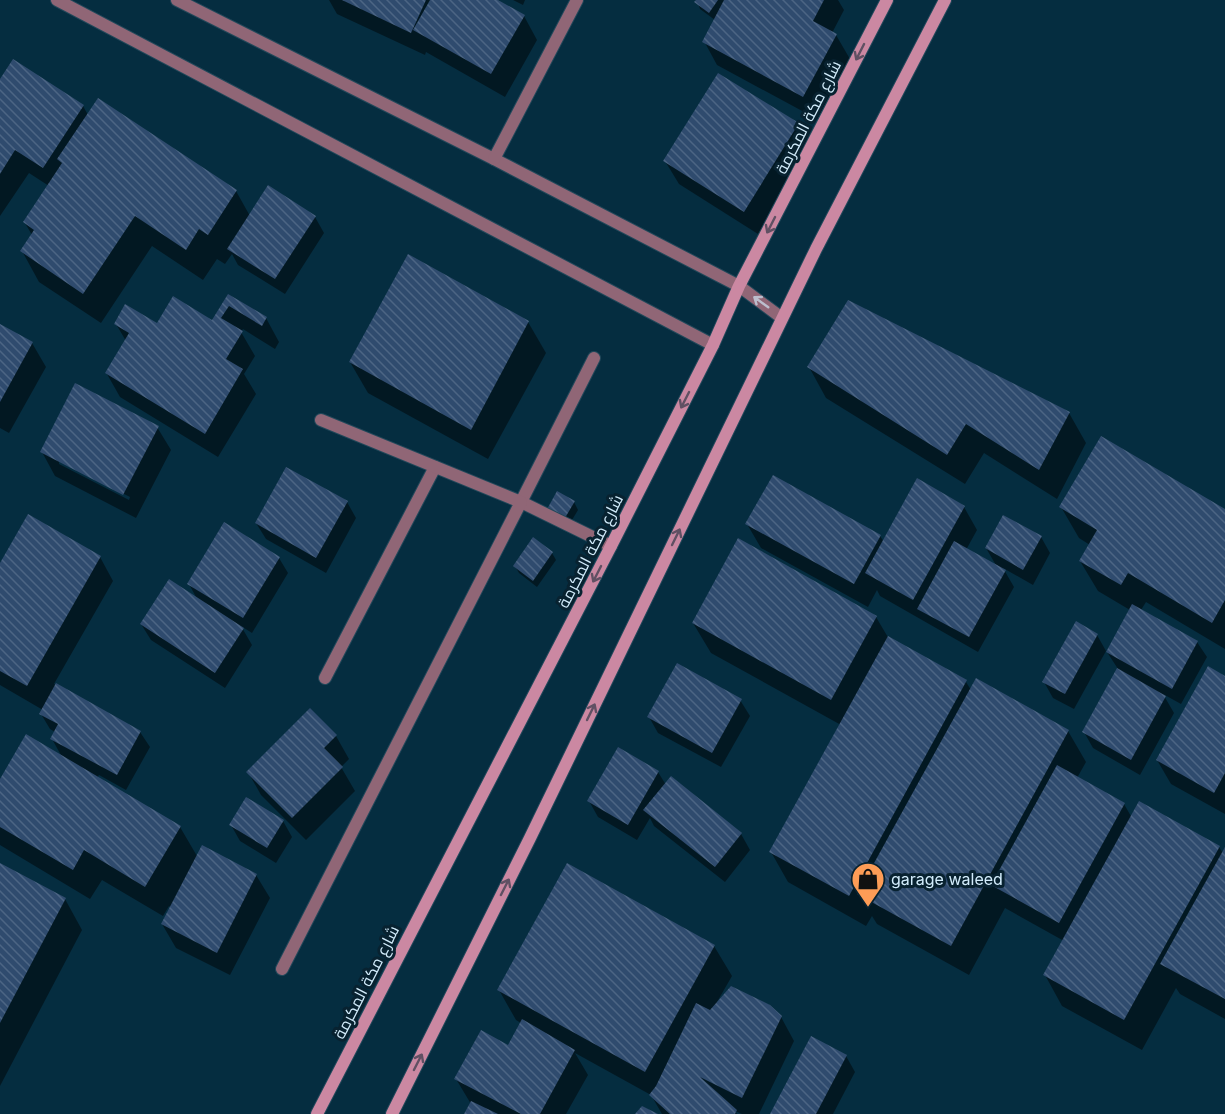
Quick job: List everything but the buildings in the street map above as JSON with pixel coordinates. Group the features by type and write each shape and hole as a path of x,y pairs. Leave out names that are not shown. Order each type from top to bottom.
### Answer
{"main road":[{"name":"شارع مكة المكرمة","path":"316,1114 611,546 713,345 739,286 887,0"},
{"path":"392,1114 530,838 782,318 945,0"}],"street":[{"path":"57,0 713,345"},
{"path":"177,0 494,159 739,286 782,318"},
{"path":"494,159 577,0"},
{"path":"282,969 594,358"},
{"path":"321,420 521,502 611,546"},
{"path":"325,678 435,467"}],"place":[{"name":"garage waleed","path":"868,908"}]}
